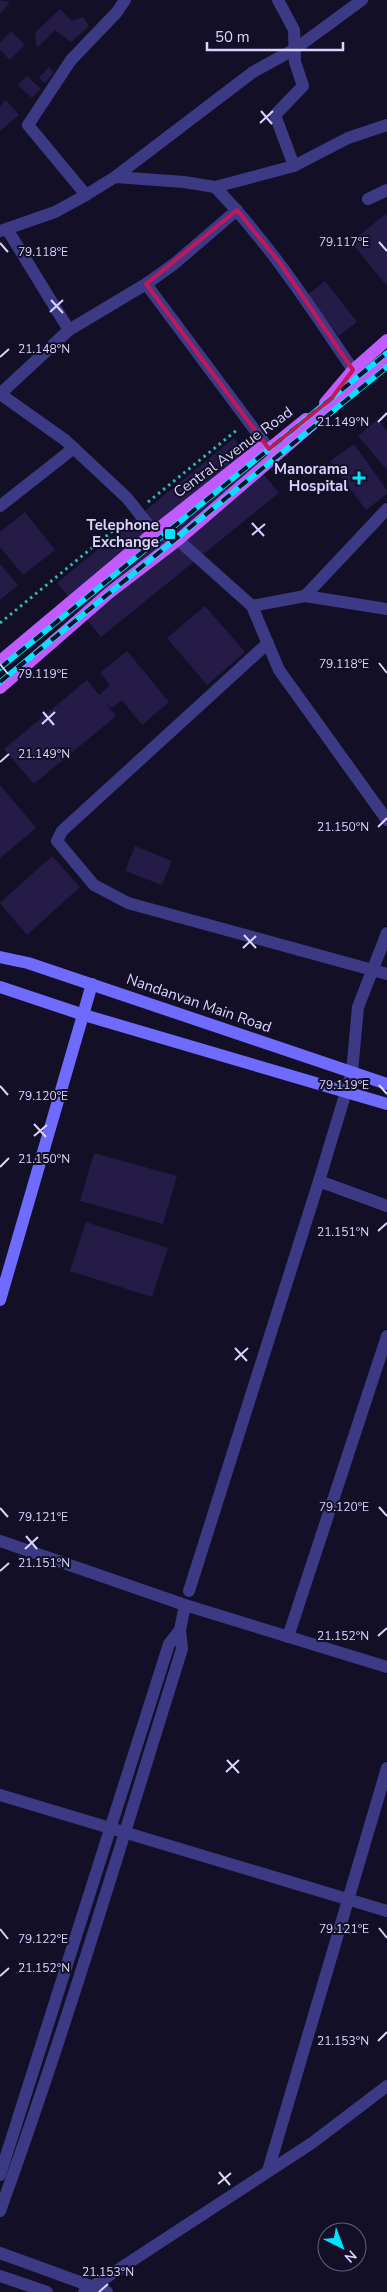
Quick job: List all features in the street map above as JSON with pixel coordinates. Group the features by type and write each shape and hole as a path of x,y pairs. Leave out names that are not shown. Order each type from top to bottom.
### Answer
{"main road":[{"name":"Central Avenue Road","path":"0,661 154,532 260,448 269,449 331,399 353,370 387,340"},
{"path":"0,688 109,593 178,540 387,360"},
{"name":"Nandanvan Main Road","path":"0,957 28,962 387,1084"},
{"path":"0,1300 92,984"},
{"path":"0,987 84,1015 387,1104"}],"street":[{"path":"86,195 28,124 71,60 118,12 125,0"},
{"path":"278,0 294,30 295,62 304,86 275,115 294,166"},
{"path":"69,330 3,230 55,212 115,177 253,72 295,49 362,0"},
{"path":"115,177 184,182 215,187 294,166 348,138 387,125"},
{"path":"215,187 237,210 280,263 353,370"},
{"path":"368,199 387,190"},
{"path":"237,210 174,264 146,284 69,330 0,394 65,440 127,498 154,532 178,540 252,606 279,670 387,819"},
{"path":"146,284 269,449"},
{"path":"0,506 74,448"},
{"path":"305,596 387,509"},
{"path":"252,606 305,596 387,609"},
{"path":"268,643 62,831 57,841 94,885 128,903 387,974"},
{"path":"189,1591 352,1072 358,1007 387,933"},
{"path":"319,1181 387,1206"},
{"path":"288,1637 387,1336"},
{"path":"0,1541 185,1605 387,1667"},
{"path":"0,2211 42,2092 126,1834 182,1649 180,1630 185,1605"},
{"path":"0,2174 169,1644 180,1630"},
{"path":"268,2171 387,1768"},
{"path":"0,1795 387,1911"},
{"path":"88,2289 312,2143 387,2086"},
{"path":"0,2253 88,2289 107,2292"},
{"path":"0,2276 47,2292"}],"highlighted area":[{"path":"237,210 280,263 353,370 331,399 269,449 146,284"}],"building":[{"path":"0,0 10,2 0,14"},
{"path":"60,9 72,21 83,17 89,26 71,42 55,30 37,48 35,33"},
{"path":"11,31 25,45 10,60 0,50 0,43"},
{"path":"49,67 54,73 45,83 39,78"},
{"path":"27,76 41,89 32,98 18,85"},
{"path":"6,100 19,115 0,131 0,106"},
{"path":"387,213 387,286 351,242"},
{"path":"325,281 357,322 339,336 307,295"},
{"path":"378,419 387,431 387,470 358,436"},
{"path":"234,438 279,493 101,637 57,583"},
{"path":"354,444 387,490 387,494 366,510 330,461"},
{"path":"25,512 55,550 23,575 0,547 0,532"},
{"path":"0,564 18,585 0,600"},
{"path":"205,606 245,652 207,685 167,638"},
{"path":"127,651 169,702 142,725 122,700 111,708 103,700 116,716 34,784 4,749 87,680 99,695 110,685 100,673"},
{"path":"0,785 36,828 0,858"},
{"path":"135,846 172,861 162,885 125,871"},
{"path":"52,856 80,887 27,935 0,903"},
{"path":"94,1153 177,1176 163,1224 80,1201"},
{"path":"86,1222 168,1248 152,1297 70,1271"}],"railway":[{"path":"0,668 387,353"},
{"path":"0,682 387,367"}],"place":[{"name":"Manorama Hospital","path":"359,478"},
{"name":"Telephone Exchange","path":"170,534"}]}
